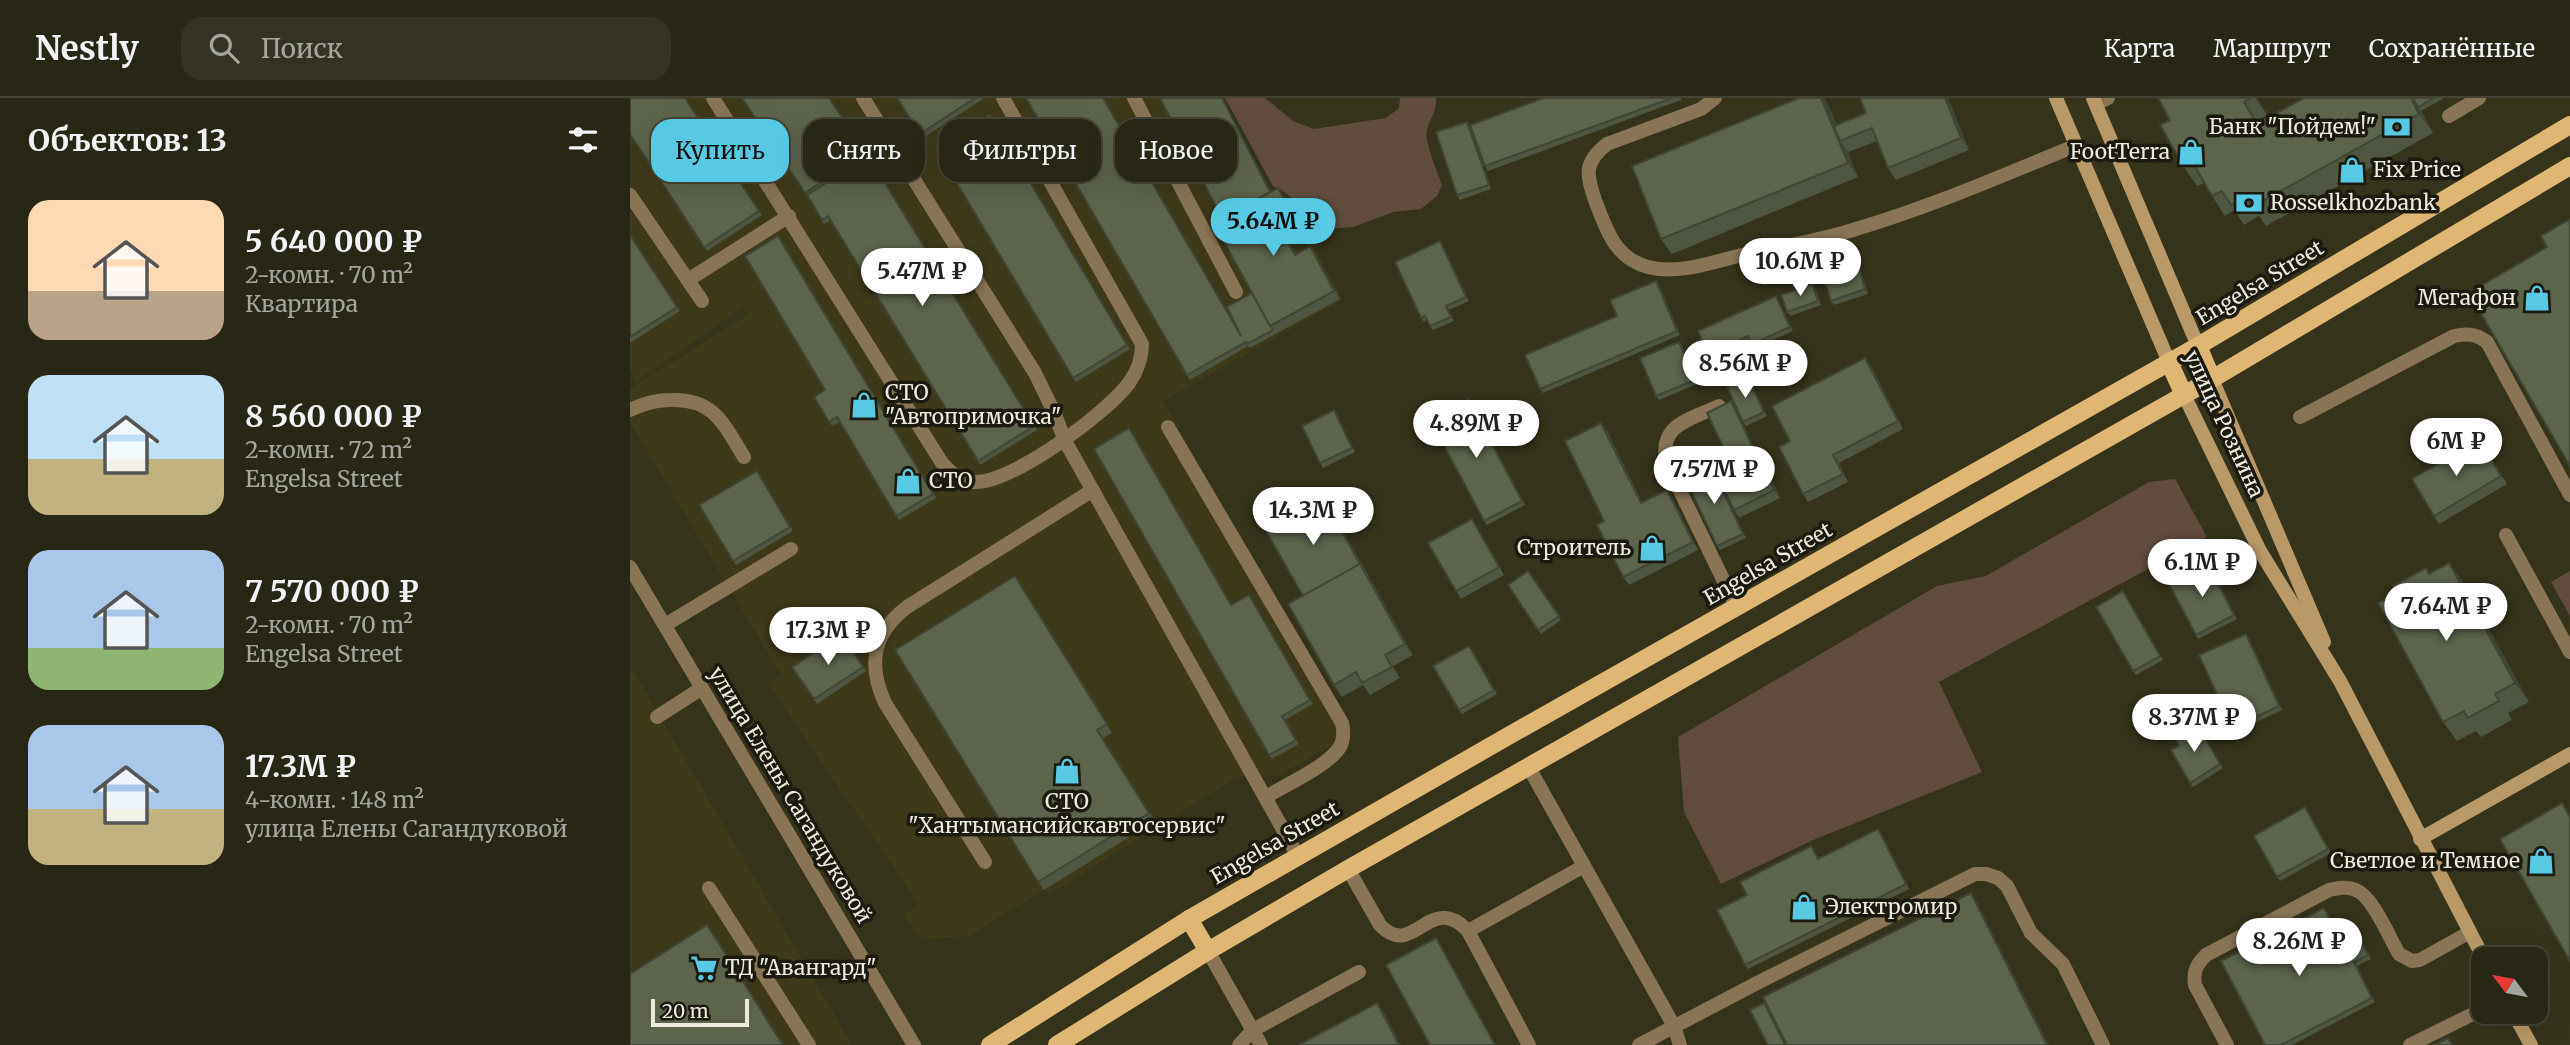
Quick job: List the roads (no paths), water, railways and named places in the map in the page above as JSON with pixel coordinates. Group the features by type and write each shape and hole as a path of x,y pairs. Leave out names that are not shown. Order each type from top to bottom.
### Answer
{"main road":[{"name":"улица Рознина","path":"2056,98 2169,362 2259,551 2340,681"},
{"name":"улица Рознина","path":"2099,100 2198,346 2340,681 2478,947"},
{"name":"Engelsa Street","path":"990,1045 1189,919 2198,346 2570,125"},
{"path":"1057,1045 1208,951 1348,869 2212,379 2570,166"},
{"path":"2420,839 2570,754"},
{"path":"1189,919 1208,951"},
{"path":"2519,1024 2531,1045"}],"street":[{"path":"713,98 942,463 952,475 972,482 991,480 1065,441 1126,387 1142,357 1142,344 1003,98"},
{"path":"863,98 1035,373 1065,441 1298,856"},
{"path":"1134,98 1236,292"},
{"path":"1715,98 1701,109 1607,144 1595,153 1589,165 1589,181 1609,238 1632,261 1649,268 1682,269 1855,230 1945,198 2075,146"},
{"path":"2449,116 2479,98"},
{"path":"630,195 702,301"},
{"path":"688,280 789,216"},
{"path":"2300,417 2454,336 2478,336 2487,342 2570,495"},
{"path":"630,410 653,401 670,400 690,400 707,406 722,420 744,457"},
{"path":"1719,406 1683,422 1665,439 1663,450 1667,464 1737,608"},
{"path":"1168,427 1342,723 1344,733 1340,746 1331,757 1266,797"},
{"path":"985,862 885,703 878,688 875,651 881,633 890,620 907,607 1093,490"},
{"path":"2506,535 2570,652"},
{"path":"665,625 791,549"},
{"name":"улица Елены Сагандуковой","path":"630,567 914,1045"},
{"path":"657,717 702,688"},
{"path":"1528,766 1674,1026 1679,1045"},
{"path":"1468,931 1584,866"},
{"path":"1348,869 1380,925 1397,937 1407,935 1436,919 1447,917 1458,921 1468,931 1529,1045"},
{"path":"1639,1045 1975,874 1998,878 2007,887 2031,933 2063,964 2103,1045"},
{"path":"2227,1045 2195,985 2193,975 2198,964 2206,955 2329,890 2343,887 2366,896 2399,954 2405,959 2420,960 2470,932"},
{"path":"709,888 809,1045"},
{"path":"1208,951 1261,1045"},
{"path":"1239,1045 1252,1030 1359,972"},
{"path":"2410,1045 2471,1015"}],"place":[{"name":"Банк \"Пойдем!\"","path":"2397,127"},
{"name":"FootTerra","path":"2191,152"},
{"name":"Fix Price","path":"2352,170"},
{"name":"Rosselkhozbank","path":"2249,203"},
{"name":"Мегафон","path":"2537,298"},
{"name":"СТО \"Автопримочка\"","path":"864,405"},
{"name":"СТО","path":"908,481"},
{"name":"Строитель","path":"1652,548"},
{"name":"СТО \"Хантымансийскавтосервис\"","path":"1067,771"},
{"name":"Светлое и Темное","path":"2541,861"},
{"name":"Электромир","path":"1804,907"},
{"name":"ТД \"Авангард\"","path":"704,968"}]}
